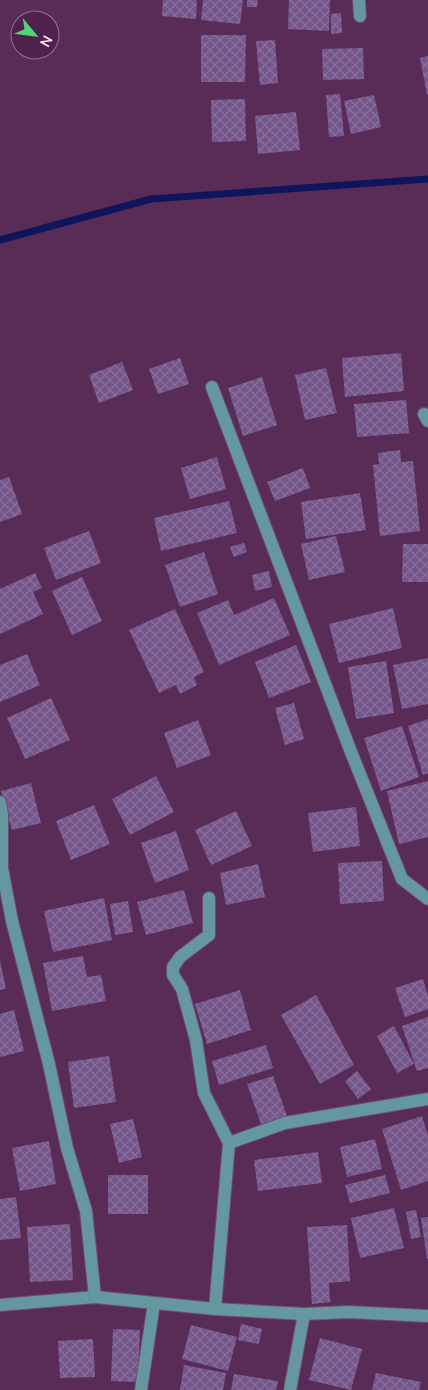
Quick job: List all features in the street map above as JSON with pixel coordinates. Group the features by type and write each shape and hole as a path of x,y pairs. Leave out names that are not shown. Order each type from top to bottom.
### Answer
{"street":[{"path":"359,0 360,16"},
{"path":"212,387 351,752 402,879 428,899"},
{"path":"0,802 2,815 2,868 12,921 50,1064 66,1148 86,1211 95,1297"},
{"path":"208,898 209,935 180,957 173,966 173,975 182,989 196,1040 204,1093 229,1143 216,1310"},
{"path":"229,1143 285,1123 428,1098"},
{"path":"0,1305 95,1297 216,1310 304,1314 349,1312 428,1316"},
{"path":"142,1390 154,1303"},
{"path":"290,1390 304,1314"}],"building":[{"path":"163,0 197,0 196,19 162,16"},
{"path":"203,0 243,0 240,24 201,20"},
{"path":"247,0 258,0 257,7 247,7"},
{"path":"289,0 330,0 329,31 288,29"},
{"path":"341,13 342,33 331,34 331,14"},
{"path":"201,35 246,35 245,82 201,82"},
{"path":"275,40 278,83 260,85 256,41"},
{"path":"363,48 364,79 323,80 322,49"},
{"path":"428,56 428,94 427,95 420,58"},
{"path":"340,94 344,136 329,137 326,95"},
{"path":"374,95 381,127 351,134 344,101"},
{"path":"245,99 246,141 212,142 211,100"},
{"path":"296,112 300,150 258,154 255,116"},
{"path":"401,353 404,391 345,397 342,358"},
{"path":"180,358 189,384 158,394 149,369"},
{"path":"122,362 133,390 99,403 89,375"},
{"path":"326,368 337,413 305,420 295,375"},
{"path":"262,377 277,425 243,436 228,388"},
{"path":"406,400 409,433 357,437 354,404"},
{"path":"400,450 401,462 413,461 420,531 380,536 373,465 379,464 378,453"},
{"path":"217,457 226,489 190,499 181,468"},
{"path":"303,468 310,488 275,501 267,482"},
{"path":"9,477 22,514 0,522 0,480"},
{"path":"360,493 366,530 306,539 301,502"},
{"path":"229,501 237,533 161,551 154,518"},
{"path":"89,531 101,563 56,580 44,548"},
{"path":"336,536 345,572 309,580 301,544"},
{"path":"244,543 247,552 234,557 230,547"},
{"path":"403,544 428,544 428,582 402,582"},
{"path":"204,552 218,594 180,607 165,565"},
{"path":"269,571 272,587 255,591 252,575"},
{"path":"35,573 42,588 33,592 43,614 0,634 0,589"},
{"path":"82,577 102,621 72,635 52,591"},
{"path":"274,598 290,635 219,665 197,613 228,600 234,615"},
{"path":"393,608 402,648 339,663 329,624"},
{"path":"175,609 204,672 194,677 197,685 180,694 176,685 159,693 129,630"},
{"path":"296,645 311,682 269,698 255,662"},
{"path":"27,654 40,685 0,702 0,665"},
{"path":"428,658 428,704 402,709 393,665"},
{"path":"386,661 394,713 356,719 348,667"},
{"path":"51,698 70,740 25,759 7,718"},
{"path":"294,703 304,739 285,745 275,708"},
{"path":"428,719 428,773 423,775 408,726"},
{"path":"198,720 211,755 177,768 164,733"},
{"path":"402,726 419,777 381,791 364,738"},
{"path":"156,776 174,812 130,835 112,799"},
{"path":"428,781 428,837 399,844 387,791"},
{"path":"31,783 41,823 12,830 1,791"},
{"path":"94,805 110,844 71,860 56,821"},
{"path":"356,807 360,846 313,852 308,813"},
{"path":"236,811 252,846 211,865 195,830"},
{"path":"176,831 189,870 155,883 141,843"},
{"path":"382,861 384,901 340,904 338,863"},
{"path":"258,864 265,897 226,905 220,873"},
{"path":"184,890 193,923 146,935 137,902"},
{"path":"104,898 112,940 53,952 44,911"},
{"path":"128,901 133,932 115,935 110,904"},
{"path":"83,956 87,977 101,975 106,1001 52,1011 43,963"},
{"path":"0,960 6,989 0,990"},
{"path":"423,979 428,996 428,1009 405,1017 395,988"},
{"path":"240,990 251,1030 207,1044 195,1004"},
{"path":"316,995 354,1065 320,1084 281,1015"},
{"path":"14,1010 24,1051 0,1057 0,1014"},
{"path":"428,1017 428,1068 417,1071 402,1026"},
{"path":"394,1026 414,1064 397,1073 377,1036"},
{"path":"266,1045 273,1068 219,1085 212,1061"},
{"path":"109,1056 116,1102 74,1108 68,1062"},
{"path":"357,1071 371,1089 358,1099 345,1081"},
{"path":"273,1076 287,1116 261,1124 247,1084"},
{"path":"422,1116 428,1136 428,1181 401,1190 382,1129"},
{"path":"133,1119 142,1157 119,1163 110,1124"},
{"path":"375,1139 382,1169 347,1177 340,1147"},
{"path":"49,1141 56,1184 20,1191 12,1148"},
{"path":"318,1152 322,1183 258,1191 254,1160"},
{"path":"108,1175 148,1175 148,1214 108,1214"},
{"path":"385,1175 390,1193 350,1203 345,1185"},
{"path":"16,1197 21,1238 0,1240 0,1199"},
{"path":"394,1208 404,1248 360,1258 351,1218"},
{"path":"416,1210 421,1237 411,1239 406,1212"},
{"path":"428,1217 428,1259 427,1259 421,1218"},
{"path":"70,1224 73,1280 30,1282 27,1227"},
{"path":"347,1225 350,1281 329,1283 330,1302 312,1304 307,1227"},
{"path":"241,1324 262,1329 259,1344 238,1340"},
{"path":"191,1325 237,1337 228,1371 182,1359"},
{"path":"113,1329 140,1330 138,1382 111,1381"},
{"path":"320,1338 362,1349 351,1390 309,1380"},
{"path":"93,1339 95,1377 60,1378 58,1341"},
{"path":"184,1365 226,1373 223,1390 180,1390"},
{"path":"376,1373 421,1382 419,1390 372,1390"},
{"path":"234,1374 278,1381 276,1390 231,1390"}],"waterway":[{"path":"0,240 151,199 428,179"}]}
